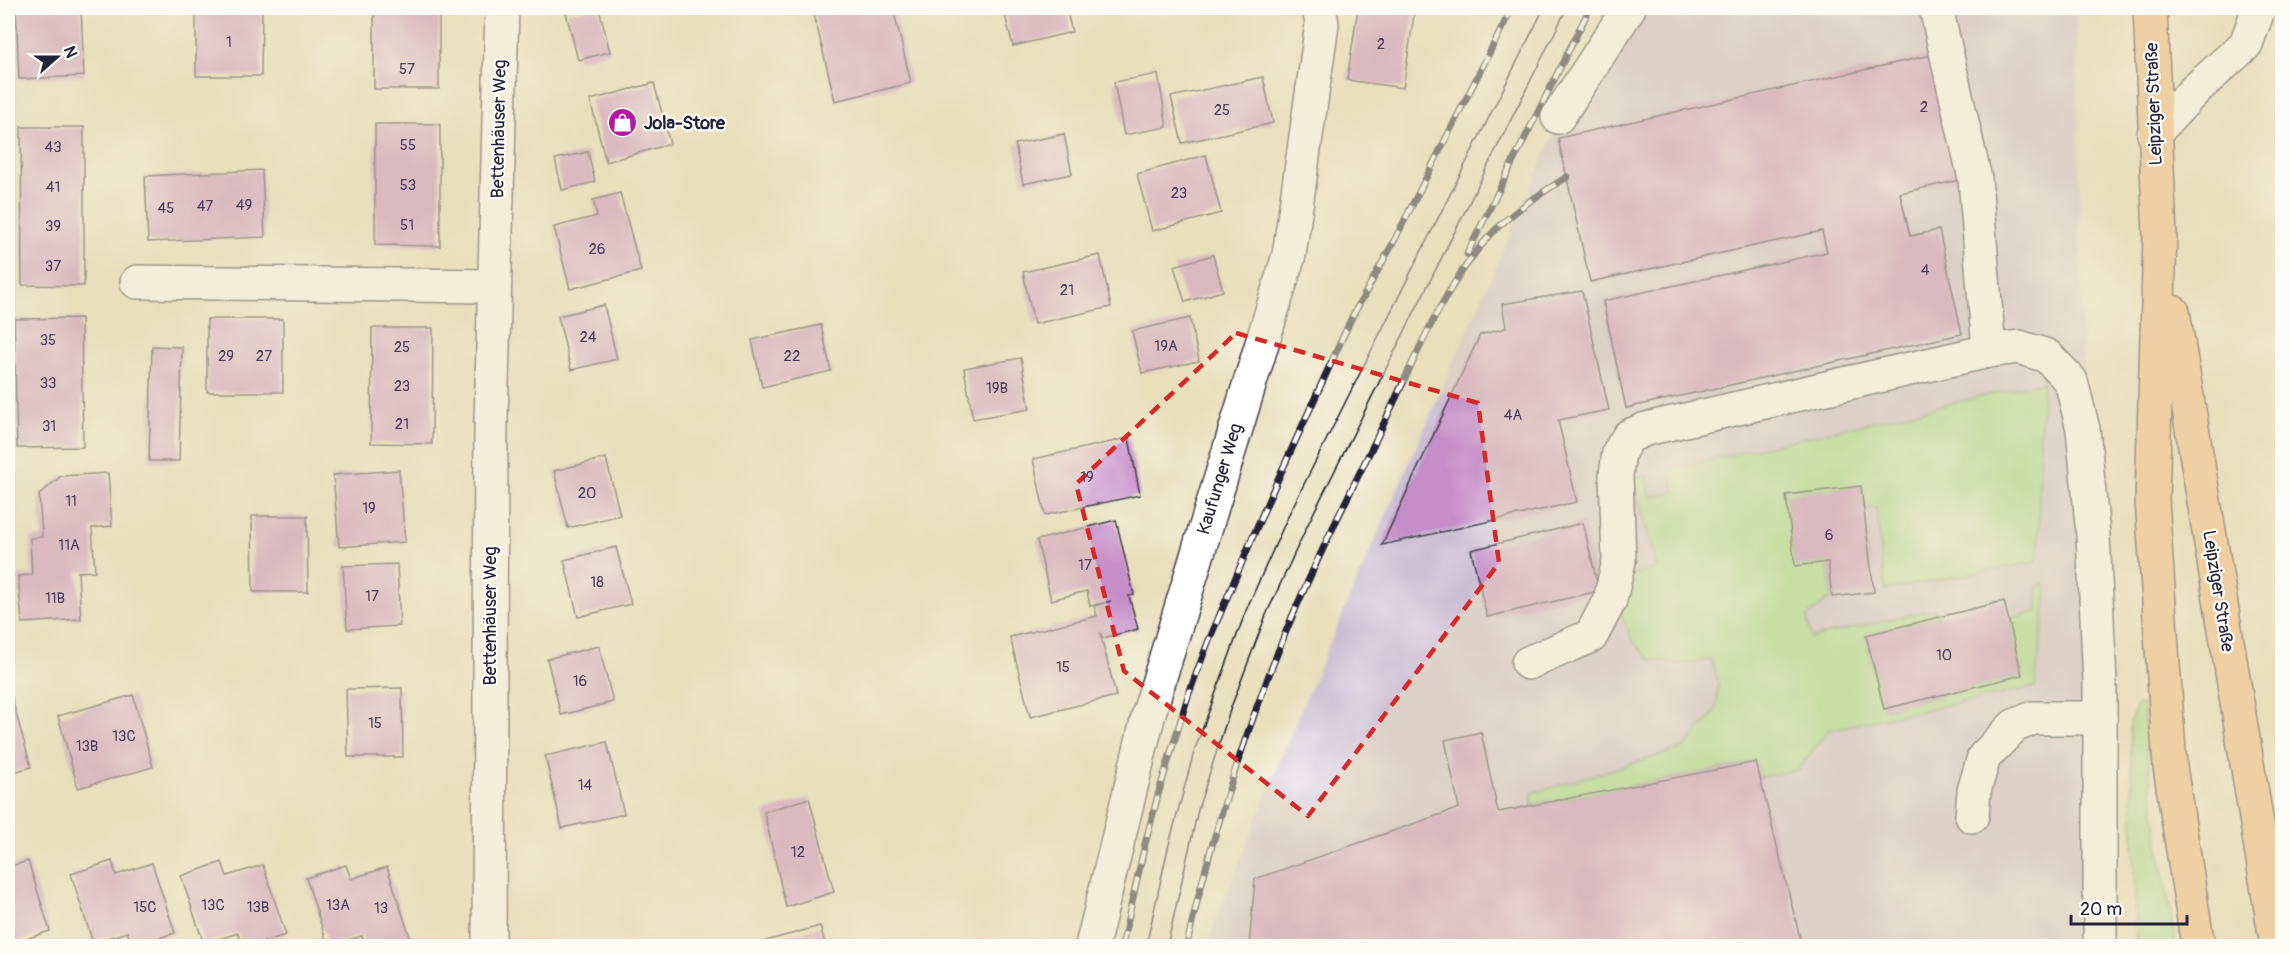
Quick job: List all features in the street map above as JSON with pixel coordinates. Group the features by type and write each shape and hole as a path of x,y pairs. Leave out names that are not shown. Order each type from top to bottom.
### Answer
{"main road":[{"name":"Leipziger Straße","path":"2150,8 2160,236 2152,500 2170,766 2198,946"},
{"name":"Leipziger Straße","path":"2160,236 2275,896 2277,946"}],"street":[{"name":"Bettenhäuser Weg","path":"489,946 493,286 499,170 502,8"},
{"name":"Kaufunger Weg","path":"1092,946 1149,713 1289,255 1322,24 1319,8"},
{"path":"1558,117 1629,8"},
{"path":"1936,8 1975,179 1989,351"},
{"path":"2154,134 2194,91 2246,44 2259,8"},
{"path":"137,282 493,286"},
{"path":"1528,663 1591,636 1610,600 1619,561 1617,463 1619,452 1629,436 1658,427 1989,351 2019,347 2047,356 2071,381 2083,429 2093,535 2100,718 2100,946"},
{"path":"1972,816 1974,791 1984,758 2014,726 2033,718 2100,718"}],"highlighted area":[{"path":"1236,333 1478,403 1499,563 1308,816 1124,671 1076,484"}],"shaded area":[{"path":"1618,8 2076,8 2091,748 2086,946 1205,946 1305,700 1547,149"}],"green space":[{"path":"2043,382 2039,468 2039,546 2036,562 1885,590 1876,508 1864,508 1861,486 1786,495 1795,565 1828,562 1832,597 1807,617 1811,638 1935,609 1939,617 1866,635 1884,709 2022,675 2009,618 2038,611 2037,586 2045,584 2047,589 2035,687 1828,730 1799,769 1760,777 1755,762 1532,805 1532,793 1684,748 1716,711 1718,684 1711,660 1679,663 1649,659 1634,643 1621,614 1622,578 1657,568 1633,478 1646,475 1651,497 1674,492 1669,469"},
{"path":"2143,704 2156,828 2176,946 2136,946 2130,722 2137,705"}],"building":[{"path":"16,8 81,8 84,76 19,79"},
{"path":"196,8 262,8 261,76 196,76"},
{"path":"374,8 439,8 439,89 374,89"},
{"path":"599,8 610,52 578,60 566,13"},
{"path":"819,8 893,8 911,83 835,101 813,10"},
{"path":"1003,8 1066,8 1072,32 1013,46"},
{"path":"1358,8 1415,8 1403,88 1347,80"},
{"path":"1932,55 1960,180 1900,193 1910,236 1939,230 1962,334 1626,408 1603,301 1827,252 1822,231 1590,282 1558,138"},
{"path":"1158,74 1167,127 1124,135 1114,82"},
{"path":"1263,77 1273,123 1182,143 1171,97"},
{"path":"654,83 670,144 606,162 590,100"},
{"path":"375,124 440,124 440,246 375,245"},
{"path":"21,127 84,127 84,286 22,285"},
{"path":"1064,134 1072,174 1023,184 1015,144"},
{"path":"588,152 595,182 562,190 555,159"},
{"path":"1206,155 1221,213 1152,231 1137,174"},
{"path":"262,170 265,237 148,242 145,176"},
{"path":"620,193 641,271 570,289 554,227 597,216 593,200"},
{"path":"1100,255 1111,307 1034,324 1023,272"},
{"path":"1213,255 1223,291 1185,302 1174,266"},
{"path":"1582,291 1609,410 1558,420 1577,502 1382,545 1480,335 1506,328 1502,304"},
{"path":"604,305 617,359 571,370 558,316"},
{"path":"81,318 83,447 17,448 14,319"},
{"path":"1190,318 1199,361 1142,373 1132,331"},
{"path":"207,319 283,319 283,392 207,392"},
{"path":"821,325 831,371 762,387 752,340"},
{"path":"372,328 433,328 432,444 371,443"},
{"path":"152,346 182,347 179,461 149,461"},
{"path":"1021,358 1030,409 973,419 964,368"},
{"path":"1129,438 1140,495 1045,515 1033,459"},
{"path":"606,458 620,515 568,528 554,471"},
{"path":"399,470 405,542 339,547 333,475"},
{"path":"108,473 112,526 92,528 95,571 78,572 81,619 22,623 18,576 32,575 30,538 42,537 39,495 61,476"},
{"path":"1861,486 1874,592 1832,597 1828,562 1795,566 1786,495"},
{"path":"252,516 307,516 308,592 253,592"},
{"path":"1116,520 1134,595 1129,596 1138,629 1103,638 1100,632 1116,696 1030,717 1010,637 1097,616 1094,606 1111,601 1090,606 1087,591 1051,600 1037,540"},
{"path":"1583,523 1599,591 1487,617 1471,550"},
{"path":"616,547 631,604 578,617 564,560"},
{"path":"397,564 400,626 347,629 343,566"},
{"path":"2004,601 2022,675 1884,709 1866,635"},
{"path":"599,646 613,702 561,715 547,659"},
{"path":"402,688 403,757 348,757 346,689"},
{"path":"11,695 31,767 8,774 8,696"},
{"path":"133,695 153,767 78,788 58,716"},
{"path":"1481,732 1498,812 1756,762 1802,946 1249,946 1255,879 1459,808 1445,740"},
{"path":"607,742 624,814 562,828 545,756"},
{"path":"809,798 834,892 786,907 764,812"},
{"path":"28,861 50,931 8,945 8,867"},
{"path":"112,861 116,875 152,863 175,933 133,946 127,932 93,943 71,874"},
{"path":"222,862 227,876 263,865 286,935 242,946 238,933 204,944 181,876"},
{"path":"346,865 351,879 387,867 410,937 381,946 365,946 362,936 328,946 306,878"},
{"path":"820,926 826,946 768,946 766,941"}],"tram line":[{"path":"1146,946 1168,848 1194,752 1247,608 1290,512 1544,8"},
{"path":"1167,946 1199,806 1230,710 1266,615 1309,522 1567,8"}],"railway":[{"path":"1122,946 1158,795 1188,696 1207,645 1268,501 1352,317 1392,245 1512,8"},
{"path":"1467,254 1590,8"},
{"path":"1188,940 1219,821 1272,667 1322,551 1429,329 1454,283 1485,241 1513,214 1567,177"}],"place":[{"name":"Jola-Store","path":"623,123"}]}
